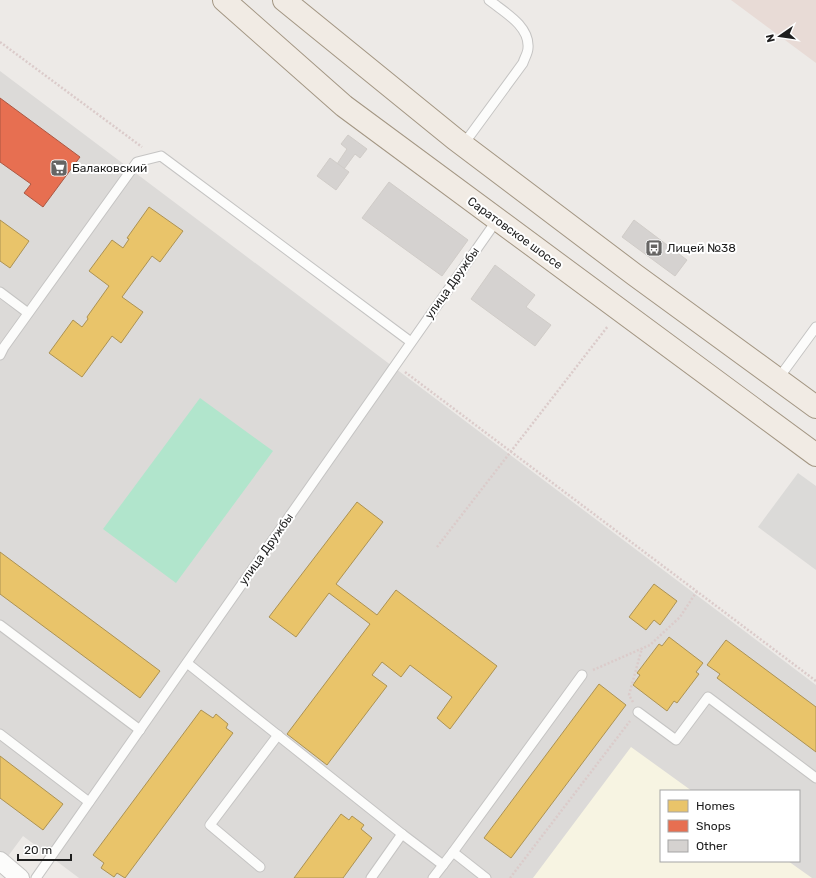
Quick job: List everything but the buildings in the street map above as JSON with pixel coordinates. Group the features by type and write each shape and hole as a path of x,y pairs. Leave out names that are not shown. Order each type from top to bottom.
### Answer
{"main road":[{"path":"284,0 464,145 635,275 816,408"},
{"name":"Саратовское шоссе","path":"232,4 344,106 816,455"}],"street":[{"path":"0,861 20,878"}],"lane":[{"path":"464,145 523,63 528,49 526,36 516,20 489,0"},
{"path":"0,355 28,313 137,162 161,156 411,342"},
{"name":"улица Дружбы","path":"36,878 497,220"},
{"path":"0,292 28,313"},
{"path":"778,379 816,327"},
{"path":"0,625 140,730"},
{"path":"187,662 443,865"},
{"path":"433,878 582,675"},
{"path":"638,712 676,740 708,697 816,778"},
{"path":"0,734 90,802"},
{"path":"260,867 210,825 278,735"},
{"path":"371,878 402,834"},
{"path":"453,852 486,878"}],"path":[{"path":"0,42 155,157"},
{"path":"437,547 608,326"},
{"path":"395,365 816,681"},
{"path":"582,675 650,644 680,617 696,591"},
{"path":"510,878 638,712 629,695 642,648"}],"shaded area":[{"path":"731,0 816,0 816,63"},
{"path":"0,71 816,685 816,878 79,878 23,836 0,867"},
{"path":"798,473 816,486 816,570 758,527"},
{"path":"631,747 691,790 660,790 660,862 789,862 812,878 533,878"}],"green space":[{"path":"200,398 273,451 176,583 103,529"}],"place":[{"name":"Балаковский","path":"59,168"},
{"name":"Лицей №38","path":"654,248"}]}
